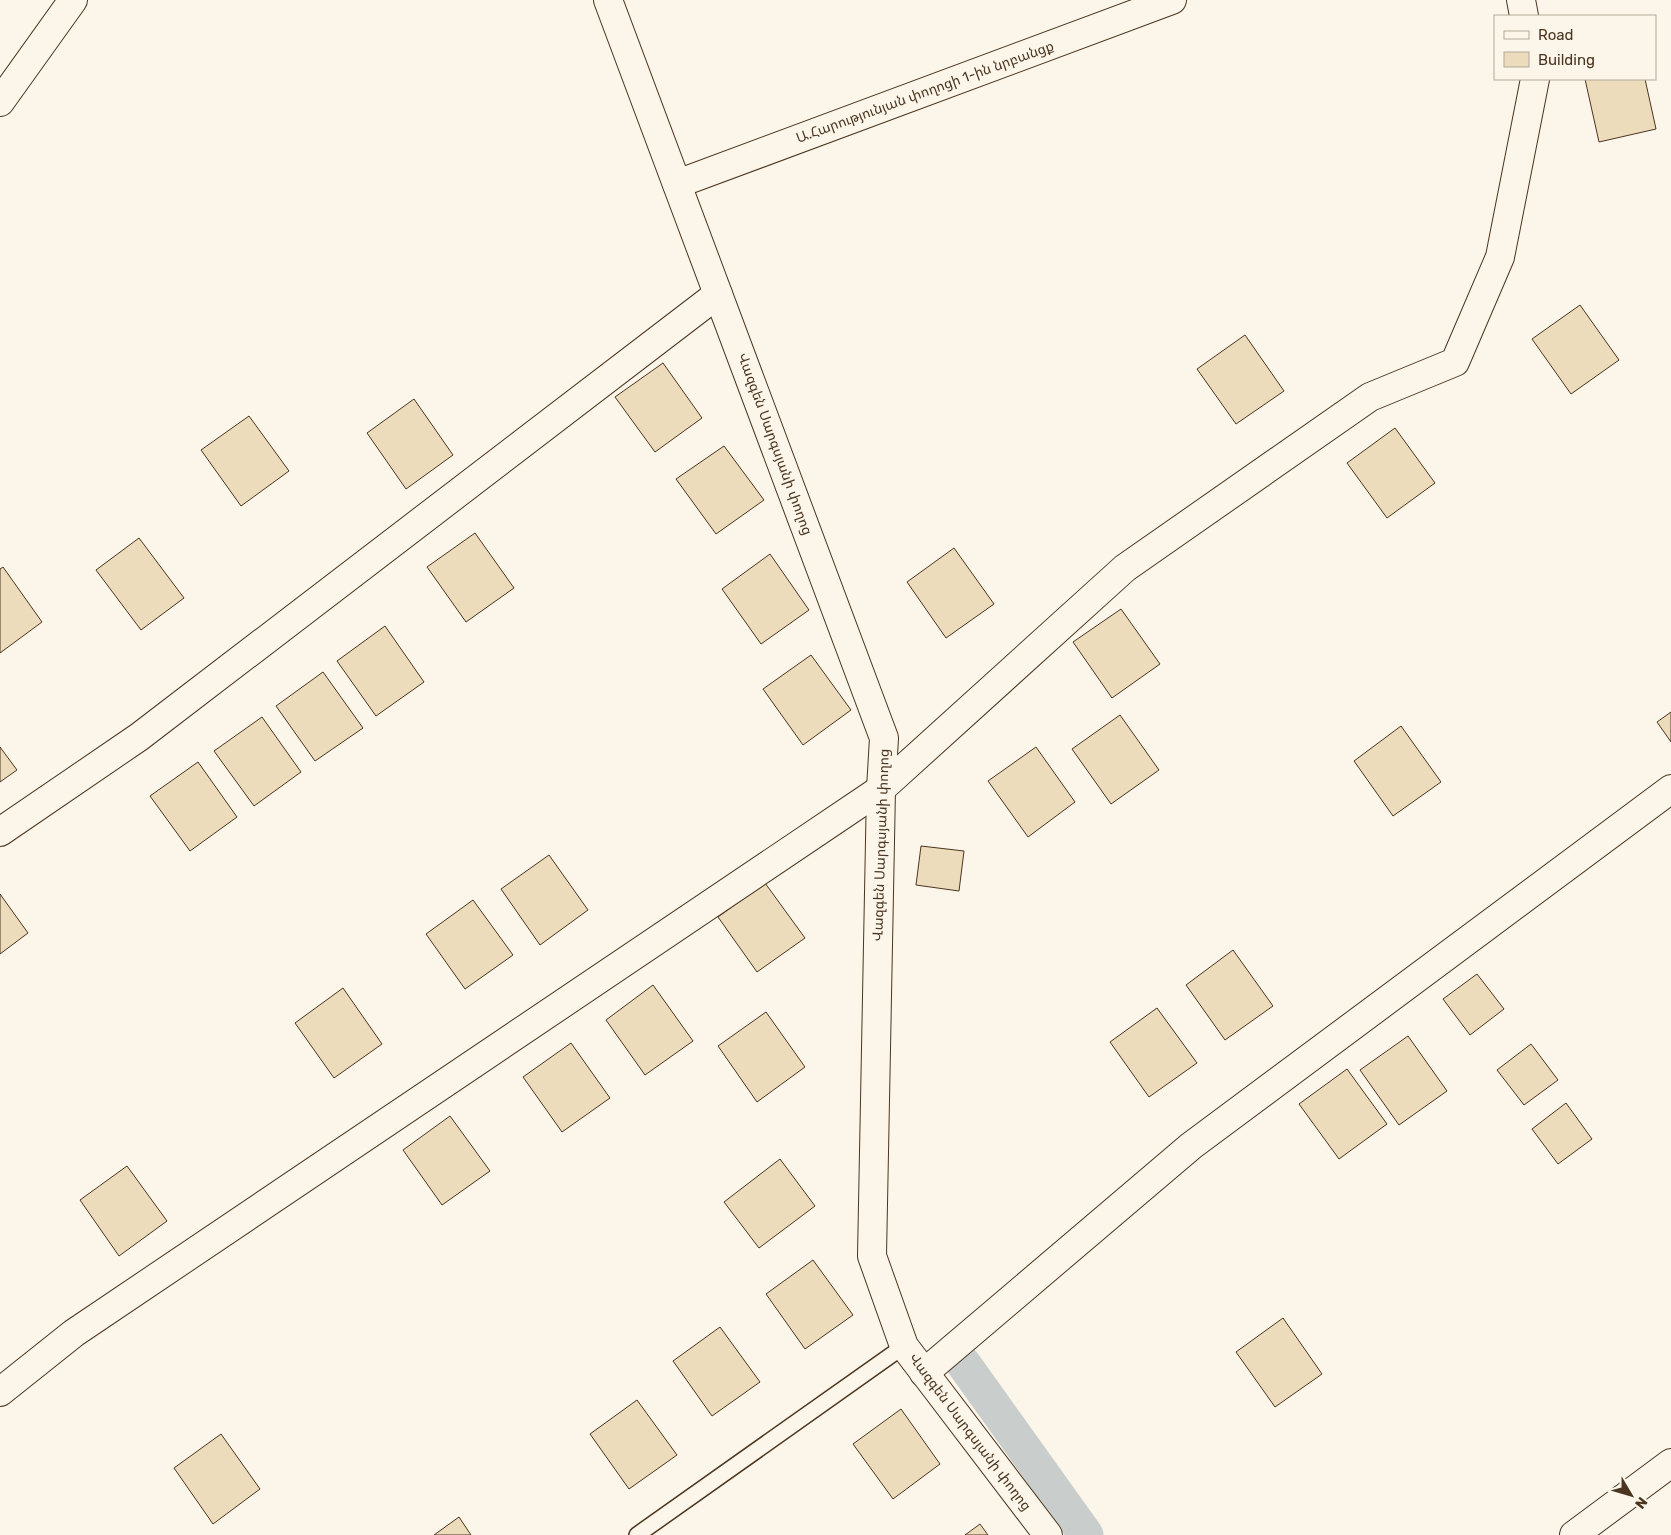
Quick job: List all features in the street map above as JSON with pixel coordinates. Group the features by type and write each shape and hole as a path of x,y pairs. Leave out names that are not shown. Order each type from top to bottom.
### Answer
{"street":[{"path":"0,102 73,0"},
{"name":"Վազգեն Սարգսյանի փողոց","path":"608,0 884,738 881,789 872,1256 904,1346 1048,1535"},
{"name":"Ա.Հարությունյան փողոցի 1-ին նրբանցք","path":"677,184 1172,0"},
{"path":"1521,0 1524,15"},
{"path":"0,1392 74,1333 881,789 1125,568 1370,397 1455,362 1500,257 1535,80"},
{"path":"0,832 139,737 718,294"},
{"path":"924,1372 1191,1146 1671,789"},
{"path":"1574,1535 1671,1463"}],"lane":[{"path":"637,1535 904,1346"}],"building":[{"path":"1585,80 1645,80 1656,129 1599,142"},
{"path":"1580,305 1619,360 1571,394 1532,339"},
{"path":"1245,335 1284,391 1236,424 1197,369"},
{"path":"663,363 702,418 655,452 615,397"},
{"path":"414,399 453,455 406,489 367,433"},
{"path":"249,416 289,471 241,506 201,450"},
{"path":"1395,428 1435,483 1387,518 1347,463"},
{"path":"724,446 764,500 716,534 676,479"},
{"path":"475,533 514,588 466,622 427,567"},
{"path":"139,538 184,598 141,630 96,570"},
{"path":"954,548 994,604 946,638 907,582"},
{"path":"770,554 809,610 761,644 722,589"},
{"path":"3,567 42,622 0,653 0,569"},
{"path":"1121,609 1160,664 1112,698 1073,642"},
{"path":"385,626 424,682 376,716 337,661"},
{"path":"811,655 851,710 803,745 763,689"},
{"path":"323,672 363,728 315,761 276,706"},
{"path":"1671,712 1671,742 1657,722"},
{"path":"1120,715 1159,770 1111,804 1072,749"},
{"path":"262,717 301,772 254,806 214,751"},
{"path":"1401,726 1441,782 1393,816 1354,761"},
{"path":"0,747 17,770 0,782"},
{"path":"1036,747 1075,802 1028,837 988,781"},
{"path":"198,762 237,817 190,851 150,796"},
{"path":"921,846 964,851 959,891 916,885"},
{"path":"549,855 588,910 540,945 501,889"},
{"path":"765,883 805,938 757,972 718,917"},
{"path":"0,894 28,933 0,954"},
{"path":"473,900 513,955 465,989 426,934"},
{"path":"1233,950 1273,1006 1225,1040 1186,985"},
{"path":"1477,974 1504,1009 1470,1035 1443,999"},
{"path":"653,985 693,1041 645,1075 606,1020"},
{"path":"343,988 382,1044 334,1078 295,1023"},
{"path":"1157,1008 1197,1063 1149,1097 1110,1042"},
{"path":"766,1012 805,1067 757,1102 718,1046"},
{"path":"1408,1036 1447,1091 1399,1125 1360,1070"},
{"path":"571,1043 610,1098 562,1132 523,1077"},
{"path":"1531,1044 1558,1080 1524,1105 1497,1070"},
{"path":"1347,1069 1387,1124 1339,1159 1299,1104"},
{"path":"1566,1103 1592,1139 1558,1164 1532,1129"},
{"path":"450,1116 490,1171 442,1205 403,1150"},
{"path":"780,1159 815,1206 759,1248 724,1202"},
{"path":"127,1166 167,1221 119,1256 80,1200"},
{"path":"813,1260 853,1315 805,1349 766,1294"},
{"path":"1283,1318 1322,1374 1275,1407 1236,1352"},
{"path":"720,1327 760,1382 712,1416 673,1361"},
{"path":"637,1400 677,1455 629,1489 590,1434"},
{"path":"901,1409 940,1464 893,1499 853,1444"},
{"path":"221,1434 260,1489 213,1524 174,1468"},
{"path":"459,1517 471,1535 434,1535"},
{"path":"980,1524 988,1535 965,1535"}],"waterway":[{"path":"963,1363 1086,1535"}]}
